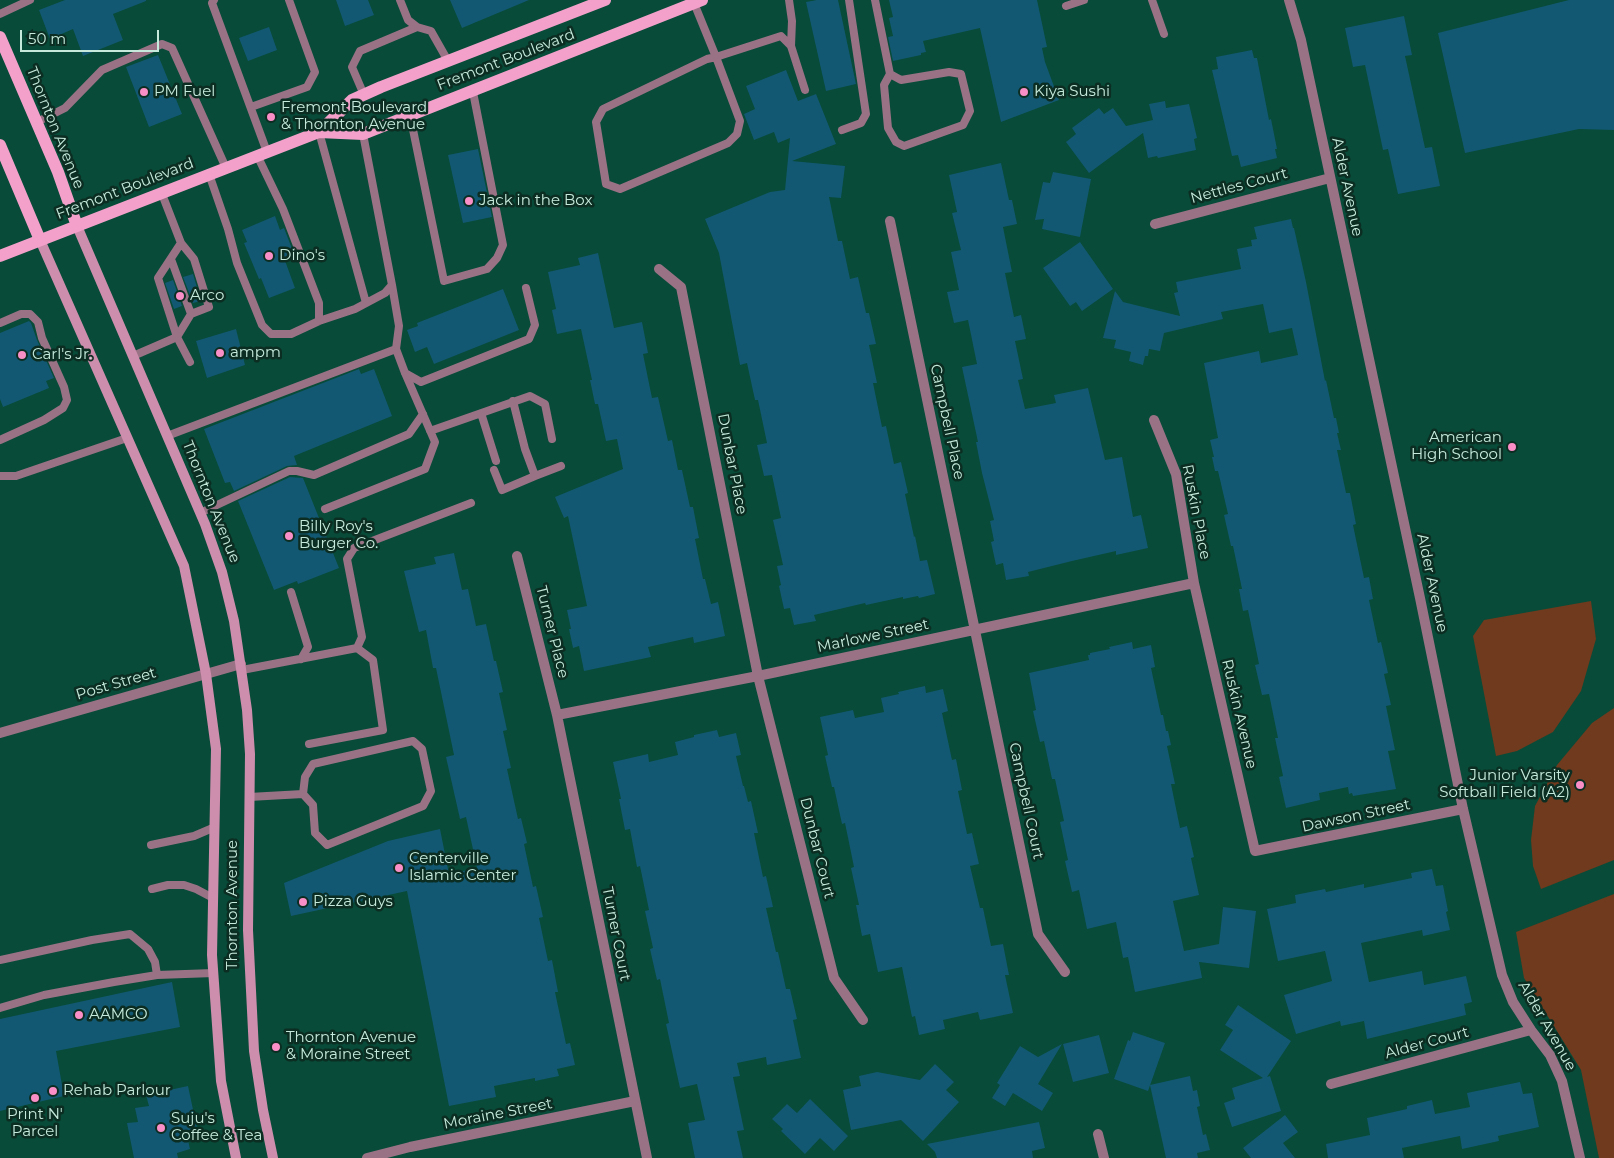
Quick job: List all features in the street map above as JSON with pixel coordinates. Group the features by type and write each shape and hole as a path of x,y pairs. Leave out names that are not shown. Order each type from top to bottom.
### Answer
{"main road":[{"name":"Fremont Boulevard","path":"0,256 319,132 352,100 364,94 588,3 605,0"},
{"name":"Fremont Boulevard","path":"319,132 363,134 698,2"},
{"name":"Thornton Avenue","path":"0,37 58,172 77,226"},
{"name":"Thornton Avenue","path":"0,145 40,240"}],"street":[{"name":"Alder Avenue","path":"1289,0 1301,40 1463,809 1502,975 1513,1002 1550,1055 1562,1081 1580,1158"},
{"name":"Nettles Court","path":"1156,224 1330,178"},
{"name":"Campbell Place","path":"890,221 974,630"},
{"name":"Thornton Avenue","path":"77,226 200,513 222,572 234,621 242,667 250,754 248,930 254,1051 273,1158"},
{"name":"Thornton Avenue","path":"40,240 184,566 206,674 216,749 212,955 222,1081 236,1158"},
{"name":"Dunbar Place","path":"659,269 681,287 758,676"},
{"name":"Ruskin Place","path":"1154,420 1176,474 1194,583"},
{"name":"Turner Place","path":"517,556 557,715"},
{"name":"Marlowe Street","path":"557,715 758,676 1194,583"},
{"name":"Ruskin Avenue","path":"1194,583 1255,852"},
{"name":"Campbell Court","path":"974,630 1038,934 1065,972"},
{"name":"Post Street","path":"0,733 206,674 242,667"},
{"name":"Dunbar Court","path":"758,676 834,978 863,1020"},
{"name":"Turner Court","path":"557,715 647,1158"},
{"name":"Dawson Street","path":"1255,852 1463,809"},
{"name":"Alder Court","path":"1331,1084 1531,1030"},
{"name":"Moraine Street","path":"367,1158 410,1147 635,1101"},
{"path":"1098,1134 1104,1158"}],"lane":[{"path":"0,14 30,0"},
{"path":"214,0 212,3 250,107 262,154 319,303 320,321"},
{"path":"250,107 307,87 315,72 289,0"},
{"path":"400,0 408,20 417,27 431,31 448,61"},
{"path":"788,0 792,21 791,46 805,90"},
{"path":"842,130 861,123 866,114 849,0"},
{"path":"875,0 890,74 884,85 888,128 896,142 904,146 963,125 970,111 961,74 949,72 901,80 890,74"},
{"path":"1066,6 1084,0"},
{"path":"1152,0 1164,34"},
{"path":"698,2 716,57 740,120 737,134 728,143 620,188 606,184 596,122 603,109 707,59 716,57 781,36 791,46"},
{"path":"364,94 352,67 360,51 417,27"},
{"path":"37,122 65,108 102,70 162,44 172,48 226,168"},
{"path":"410,115 444,281 487,269 497,258 502,245 473,92"},
{"path":"319,132 366,303"},
{"path":"325,509 425,469 435,442 404,373 396,350 398,326 392,285 363,134"},
{"path":"209,174 228,228 237,263 262,325 271,334 291,334 320,321 355,309 386,293 392,285"},
{"path":"132,356 177,337 191,314 209,307 194,259 181,243 162,194"},
{"path":"181,243 158,278 177,337 190,362"},
{"path":"171,259 191,314"},
{"path":"404,373 421,382 529,339 535,325 526,288"},
{"path":"0,323 21,314 30,314 38,322 42,338 64,387 67,400 63,408 44,420 0,440"},
{"path":"167,436 396,350"},
{"path":"430,431 530,396 545,404 552,439"},
{"path":"514,402 525,449 535,476"},
{"path":"481,413 496,460"},
{"path":"200,513 289,471 297,471 314,476 409,434 423,414"},
{"path":"0,476 16,476 127,438"},
{"path":"494,470 502,490 562,466"},
{"path":"357,648 362,636 347,559 354,548 472,503"},
{"path":"290,592 308,647 301,659"},
{"path":"242,667 301,659 357,648 374,660 384,730 309,744"},
{"path":"413,741 422,749 432,790 423,806 326,845 315,833 313,805 303,794 305,777 313,764 413,741"},
{"path":"249,797 303,794"},
{"path":"151,845 194,836 214,827"},
{"path":"152,889 184,885 213,898"},
{"path":"0,960 92,940 130,934 148,949 155,962 157,975"},
{"path":"0,1008 44,995 114,982 157,975 214,973"}],"shaded area":[{"path":"1591,601 1596,639 1581,691 1553,732 1517,751 1496,756 1473,636 1484,620"},
{"name":"Junior Varsity Softball Field (A2)","path":"1614,708 1614,860 1541,889 1533,866 1531,840 1535,806 1557,765 1592,723"},
{"path":"1614,894 1614,1158 1599,1158 1581,1070 1524,978 1516,932"}],"building":[{"path":"65,0 146,1 113,14 123,40 83,56 73,29 50,39 39,10"},
{"path":"336,0 368,0 374,15 345,26"},
{"path":"450,0 529,0 462,28"},
{"path":"838,0 856,84 826,91 806,2"},
{"path":"889,0 1037,0 1047,47 1042,48 1045,62 1059,100 1001,122 980,28 923,41 926,52 921,53 921,55 893,61 888,37 893,36 889,18 893,17"},
{"path":"1569,0 1614,0 1614,130 1579,129 1465,153 1438,33"},
{"path":"1404,16 1412,55 1405,56 1425,148 1432,147 1440,186 1398,194 1388,149 1383,150 1365,65 1353,67 1345,28"},
{"path":"269,27 277,50 248,61 239,38"},
{"path":"1252,50 1254,58 1257,58 1269,120 1271,119 1277,149 1275,149 1277,158 1241,167 1238,155 1232,156 1212,70 1218,69 1216,57"},
{"path":"158,55 182,114 149,127 126,67"},
{"path":"786,70 798,101 816,94 836,144 792,161 845,166 841,198 829,197 838,241 842,241 850,279 858,277 866,313 869,313 876,344 869,345 877,383 873,383 882,427 886,426 894,464 901,462 908,493 905,494 920,561 927,560 935,594 919,598 918,596 903,599 903,597 866,605 865,603 814,615 816,621 794,625 790,608 784,609 779,586 781,585 777,566 783,565 773,520 781,518 772,475 764,476 757,445 767,443 758,400 755,400 747,363 740,365 719,253 705,219 770,192 785,190 790,138 778,143 774,132 754,140 744,114 755,109 746,86"},
{"path":"1165,101 1166,108 1189,104 1197,138 1194,139 1196,150 1158,158 1157,156 1148,158 1143,133 1089,173 1066,142 1076,134 1072,128 1099,108 1104,114 1113,108 1126,126 1153,120 1149,104"},
{"path":"478,149 492,217 463,223 448,155"},
{"path":"1001,163 1009,200 1012,200 1017,224 1003,227 1012,272 1005,273 1014,317 1021,315 1026,339 1015,341 1023,379 1018,380 1025,409 1056,403 1054,395 1088,388 1105,460 1122,457 1133,517 1141,515 1148,548 1116,555 1116,551 1028,572 1029,576 1006,580 1003,563 996,565 991,542 994,541 990,521 994,520 982,473 976,442 978,442 962,367 977,364 968,320 954,323 947,292 959,290 951,252 961,250 952,213 957,212 949,175"},
{"path":"1053,172 1091,179 1080,237 1042,229 1044,219 1035,220 1043,182 1050,183"},
{"name":"Dino's","path":"275,216 280,230 284,228 294,254 284,258 295,288 269,298 244,243 247,242 242,230"},
{"path":"1291,219 1306,282 1325,381 1334,418 1336,418 1341,450 1337,450 1346,493 1350,493 1356,524 1353,525 1364,578 1369,577 1373,599 1369,600 1378,643 1381,642 1388,673 1384,674 1391,705 1386,706 1395,750 1388,751 1396,789 1353,796 1352,793 1349,794 1348,787 1319,793 1320,800 1286,808 1279,777 1283,776 1275,738 1278,738 1269,694 1262,695 1255,665 1259,664 1248,610 1243,611 1239,589 1242,589 1224,515 1228,514 1218,471 1215,471 1212,457 1214,457 1210,440 1218,438 1204,363 1259,351 1261,363 1298,355 1292,328 1269,333 1263,304 1221,312 1223,319 1164,333 1160,351 1149,349 1148,356 1145,356 1143,365 1129,361 1131,352 1114,348 1116,340 1103,338 1115,291 1123,302 1180,316 1174,293 1178,292 1176,282 1241,269 1237,249 1252,246 1251,240 1257,239 1254,227"},
{"path":"1080,242 1113,289 1082,311 1076,302 1070,306 1043,268"},
{"path":"598,253 614,328 642,322 648,353 643,354 652,398 658,397 668,441 672,440 678,470 682,470 690,507 693,507 699,538 695,539 703,579 705,579 711,604 718,602 725,636 694,643 693,637 648,647 651,657 584,671 579,646 573,648 567,610 587,606 568,516 564,518 555,497 623,469 617,439 606,441 598,404 595,404 581,329 557,334 552,310 556,309 548,272 580,265 578,258"},
{"path":"193,274 201,301 193,303 183,277"},
{"path":"173,280 182,306 174,309 165,283"},
{"path":"503,289 519,330 434,364 427,347 415,352 407,330 418,326 417,323"},
{"name":"Carl's Jr.","path":"29,321 54,378 46,381 49,388 3,407 0,399 0,333"},
{"name":"ampm","path":"236,329 245,365 207,378 196,341"},
{"path":"359,369 361,374 374,369 392,416 294,456 297,465 287,466 234,491 230,482 225,483 204,429"},
{"name":"Billy Roy's Burger Co.","path":"290,477 303,478 339,568 298,584 297,581 274,590 238,501"},
{"path":"454,553 462,590 468,589 476,626 486,624 494,661 496,661 503,692 499,693 507,730 503,731 511,768 507,769 518,819 521,818 527,843 524,844 533,887 536,886 543,917 539,918 548,961 552,960 558,992 555,992 566,1044 570,1043 575,1065 557,1069 559,1076 535,1081 535,1078 494,1086 496,1097 449,1106 407,891 291,916 284,883 388,841 440,829 449,874 477,868 466,817 460,819 446,757 454,755 436,668 433,668 426,630 419,632 404,571 436,564 434,557"},
{"path":"1132,642 1133,649 1151,645 1155,667 1151,668 1161,715 1163,715 1171,745 1167,746 1175,784 1171,784 1180,828 1187,826 1194,857 1191,858 1199,895 1173,901 1184,951 1219,944 1223,907 1256,911 1249,968 1199,962 1202,978 1135,992 1128,957 1123,958 1116,922 1087,929 1079,890 1072,892 1065,861 1068,860 1060,822 1064,821 1044,741 1040,742 1033,711 1036,710 1029,673 1089,660 1088,655 1090,653"},
{"path":"925,686 926,693 943,689 948,711 942,713 952,760 956,759 962,790 958,791 967,834 972,833 979,864 970,866 980,908 983,908 991,946 1003,944 1009,975 1005,975 1013,1013 980,1020 978,1012 943,1020 945,1029 919,1035 915,1016 912,1017 902,967 878,972 870,934 862,936 856,905 859,905 851,868 854,867 845,823 842,824 834,787 832,787 825,756 828,755 820,717 853,710 855,718 884,712 881,698"},
{"path":"717,730 719,737 736,733 741,755 736,756 748,802 751,801 758,833 754,833 763,877 766,876 773,907 766,908 786,989 790,989 797,1019 793,1020 801,1058 767,1065 766,1057 737,1063 740,1076 733,1077 744,1130 737,1131 743,1158 695,1158 688,1123 705,1120 697,1084 680,1088 666,1024 669,1023 660,979 657,980 650,949 653,948 645,911 649,910 640,866 637,867 630,829 625,830 613,762 648,754 649,762 678,755 675,742 694,737 694,735"},
{"path":"1432,869 1436,886 1443,885 1450,930 1423,936 1422,930 1361,943 1369,982 1422,971 1424,985 1466,976 1472,1002 1464,1004 1466,1015 1367,1039 1364,1021 1341,1026 1340,1021 1296,1034 1284,995 1332,981 1325,951 1278,961 1267,909 1296,903 1295,895 1325,889 1326,892 1364,884 1364,888 1412,878 1411,873"},
{"path":"172,982 180,1027 56,1051 64,1096 0,1111 0,1019"},
{"path":"1238,1005 1291,1041 1267,1077 1270,1076 1281,1111 1232,1127 1224,1103 1235,1099 1232,1088 1263,1078 1220,1050 1233,1030 1225,1025"},
{"path":"1133,1032 1165,1043 1148,1091 1114,1079 1128,1040 1130,1041"},
{"path":"1099,1035 1109,1073 1073,1082 1063,1044"},
{"path":"1062,1044 1038,1084 1053,1093 1042,1111 1013,1093 1005,1106 992,1098 1000,1085 997,1083 1020,1046 1038,1057"},
{"path":"935,1064 954,1082 946,1090 959,1102 923,1141 901,1120 851,1130 843,1090 861,1086 859,1076 877,1072 920,1080"},
{"path":"1190,1076 1193,1091 1197,1090 1200,1106 1197,1107 1203,1135 1206,1134 1210,1150 1197,1153 1198,1158 1166,1158 1150,1085"},
{"path":"1520,1082 1523,1094 1532,1093 1539,1127 1498,1136 1499,1141 1462,1149 1460,1136 1402,1148 1404,1158 1328,1158 1326,1144 1370,1135 1367,1118 1407,1109 1407,1106 1432,1100 1435,1114 1470,1107 1467,1093"},
{"path":"188,1086 198,1133 187,1136 190,1149 177,1153 178,1158 134,1158 127,1123 138,1122 135,1108 149,1106 146,1095"},
{"path":"810,1099 848,1136 834,1151 820,1138 805,1154 781,1131 783,1129 772,1119 787,1104 797,1113"},
{"path":"1285,1115 1298,1132 1283,1143 1295,1158 1251,1158 1243,1148"},
{"path":"1039,1122 1045,1148 1032,1151 1033,1158 937,1158 935,1152 927,1144"}],"place":[{"name":"PM Fuel","path":"144,92"},
{"name":"Kiya Sushi","path":"1024,92"},
{"name":"Fremont Boulevard & Thornton Avenue","path":"271,117"},
{"name":"Jack in the Box","path":"469,201"},
{"name":"Dino's","path":"269,256"},
{"name":"Arco","path":"180,296"},
{"name":"ampm","path":"220,353"},
{"name":"Carl's Jr.","path":"22,355"},
{"name":"American High School","path":"1512,447"},
{"name":"Billy Roy's Burger Co.","path":"289,536"},
{"name":"Junior Varsity Softball Field (A2)","path":"1580,785"},
{"name":"Centerville Islamic Center","path":"399,868"},
{"name":"Pizza Guys","path":"303,902"},
{"name":"AAMCO","path":"79,1015"},
{"name":"Thornton Avenue & Moraine Street","path":"276,1047"},
{"name":"Rehab Parlour","path":"53,1091"},
{"name":"Print N' Parcel","path":"35,1098"},
{"name":"Suju's Coffee & Tea","path":"161,1128"}]}
